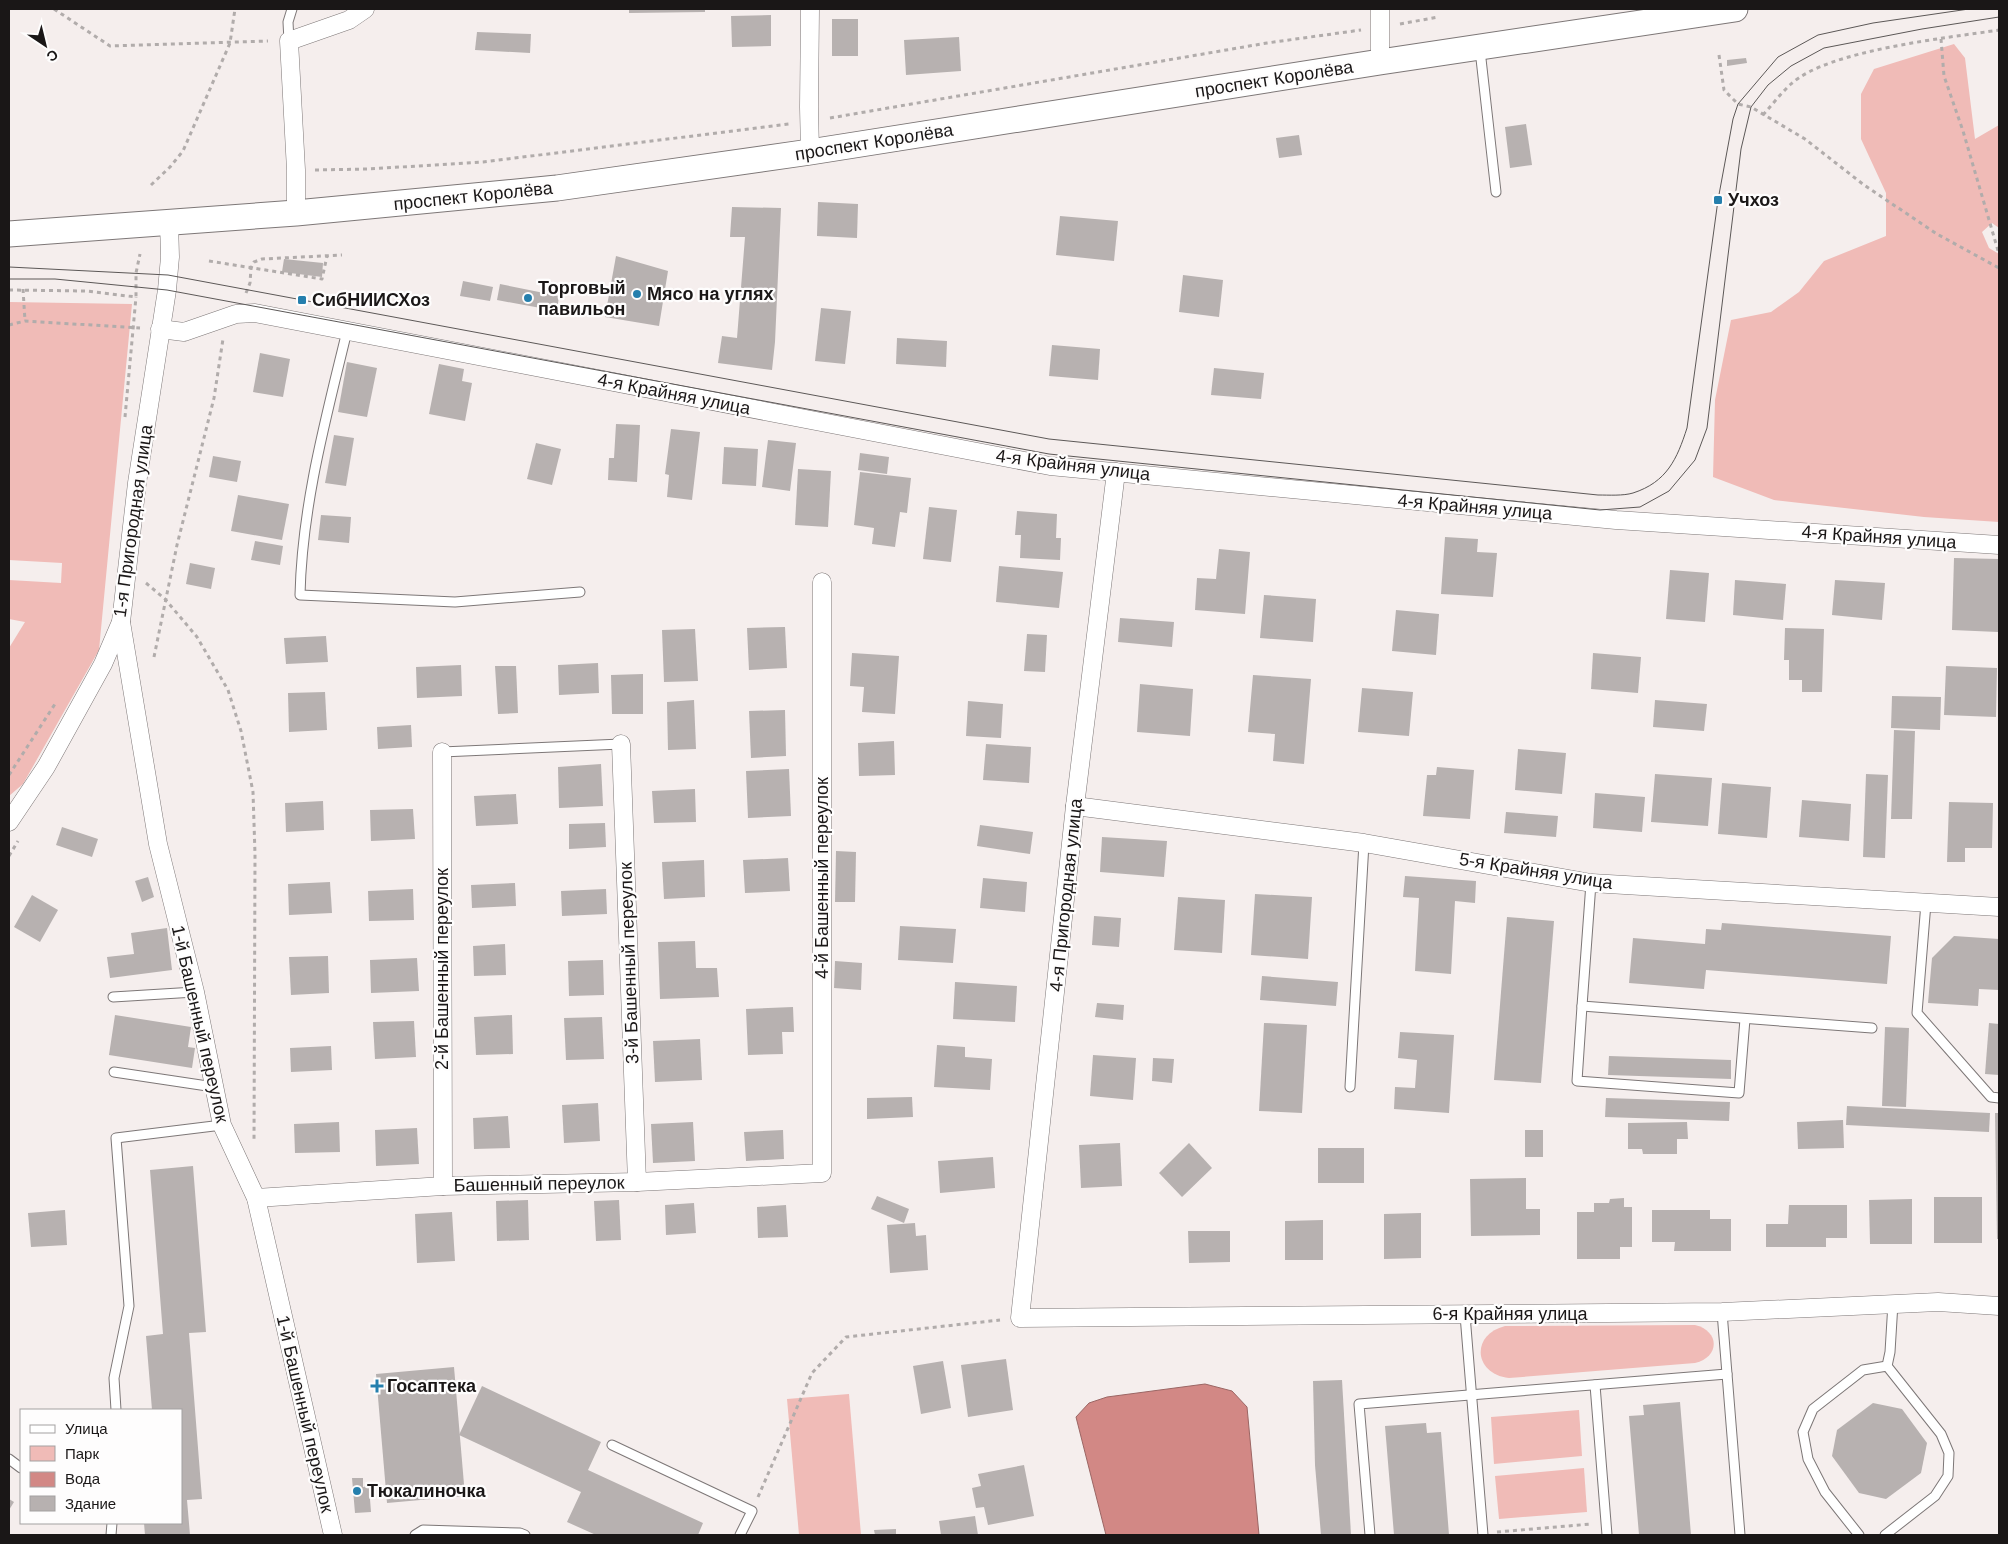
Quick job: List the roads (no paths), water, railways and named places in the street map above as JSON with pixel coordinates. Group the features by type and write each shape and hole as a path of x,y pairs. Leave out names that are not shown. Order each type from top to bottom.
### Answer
{"main road":[{"name":"проспект Королёва","path":"9,234 296,213 557,188 810,152 1380,62 1735,9"}],"street":[{"path":"296,213 296,170 289,41 350,20 365,9"},
{"path":"810,9 810,152"},
{"path":"1380,9 1380,62"},
{"name":"1-я Пригородная улица","path":"9,822 46,767 103,664 121,622 137,483 160,329 168,290 169,221"},
{"name":"4-я Крайняя улица","path":"160,329 184,332 232,315 255,313 1050,466 1616,520 1999,545"},
{"name":"4-я Пригородная улица","path":"1020,1318 1075,806 1116,472"},
{"name":"4-й Башенный переулок","path":"822,582 822,1173"},
{"name":"1-й Башенный переулок","path":"121,622 158,844 194,992 222,1125 256,1198 333,1535"},
{"name":"3-й Башенный переулок","path":"621,744 637,1182"},
{"name":"2-й Башенный переулок","path":"442,752 443,1186"},
{"name":"5-я Крайняя улица","path":"1075,806 1364,843 1591,882 1999,907"},
{"name":"Башенный переулок","path":"256,1198 443,1186 637,1182 822,1173"},
{"name":"6-я Крайняя улица","path":"1020,1318 1722,1312 1938,1302 1999,1306"}],"lane":[{"path":"289,41 288,22 292,9"},
{"path":"1479,47 1496,192"},
{"path":"346,331 314,469 305,527 300,594 455,602 580,592"},
{"path":"442,752 621,744"},
{"path":"1350,1087 1364,843"},
{"path":"1591,882 1576,1082 1739,1093 1745,1019"},
{"path":"1926,903 1917,1013 1991,1097 1999,1098"},
{"path":"114,997 194,992"},
{"path":"1582,1006 1872,1028"},
{"path":"114,1072 214,1087"},
{"path":"116,1409 114,1378 129,1306 116,1138 222,1125"},
{"path":"1887,1366 1890,1352 1893,1303"},
{"path":"1722,1312 1740,1535"},
{"path":"1465,1315 1483,1534"},
{"path":"1859,1535 1825,1492 1808,1459 1803,1432 1813,1409 1827,1398 1863,1370 1887,1366"},
{"path":"1885,1535 1935,1496 1948,1476 1949,1453 1941,1434 1887,1366"},
{"path":"1370,1535 1359,1404 1727,1374"},
{"path":"1595,1385 1607,1535"},
{"path":"612,1445 752,1511 740,1535"},
{"path":"9,1459 20,1467"},
{"path":"415,1535 423,1530 520,1533 525,1535"}],"water":[{"path":"1205,1384 1232,1391 1247,1407 1259,1535 1106,1535 1076,1417 1089,1403 1107,1397"}],"tram line":[{"path":"9,267 168,275 1049,439 1598,495 1625,495 1645,488 1662,476 1679,450 1687,428 1718,200 1733,119 1738,104 1778,57 1818,35 1873,23 1969,9"},
{"path":"9,279 55,279 167,290 1049,454 1600,510 1640,507 1669,491 1695,460 1707,428 1741,149 1751,107 1768,85 1791,66 1824,48 1922,29 1999,17"}],"place":[{"name":"Учхоз","path":"1718,200"},
{"name":"Мясо на углях","path":"637,294"},
{"name":"Торговый павильон","path":"528,298"},
{"name":"СибНИИСХоз","path":"302,300"},
{"name":"Госаптека","path":"377,1386"},
{"name":"Тюкалиночка","path":"357,1491"}]}
